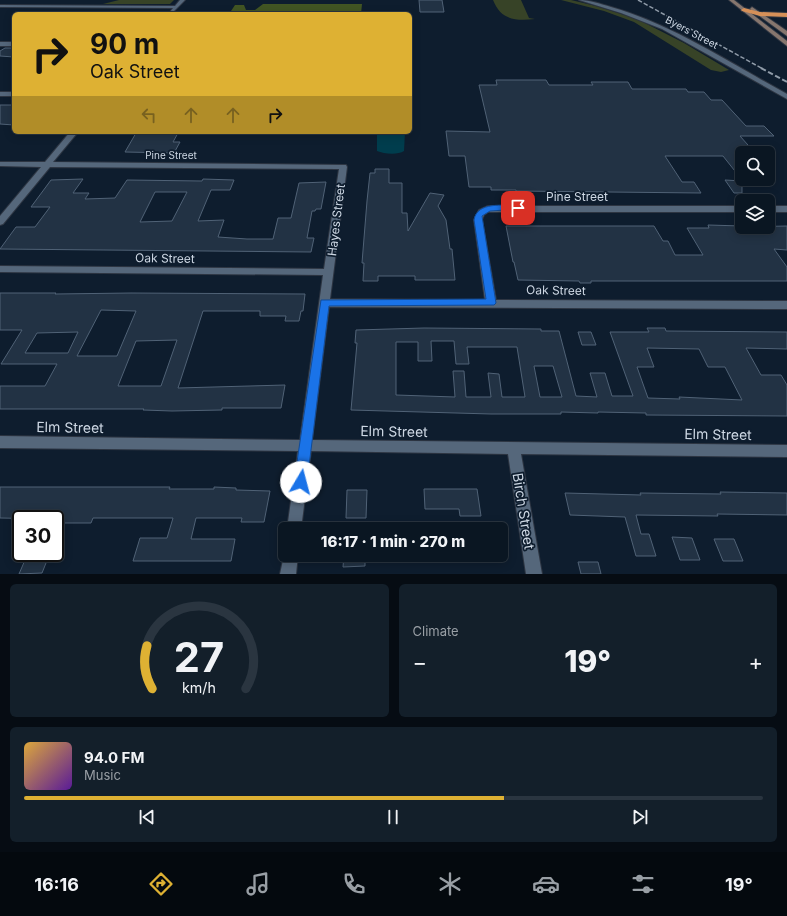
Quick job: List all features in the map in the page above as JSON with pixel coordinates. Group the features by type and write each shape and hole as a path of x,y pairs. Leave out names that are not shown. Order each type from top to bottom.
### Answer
{"highway":[{"path":"746,4 765,9 787,10"},
{"path":"744,10 760,14 787,15"}],"main road":[{"path":"730,0 787,44"},
{"path":"740,0 787,34"}],"street":[{"path":"173,12 183,0"},
{"name":"Byers Street","path":"581,0 623,12 664,28 787,97"},
{"path":"0,6 177,7"},
{"path":"0,44 12,44"},
{"path":"0,94 12,94"},
{"path":"0,222 72,134"},
{"name":"Pine Street","path":"0,164 343,167"},
{"name":"Hayes Street","path":"325,303 343,167"},
{"name":"Pine Street","path":"491,303 478,220 478,216 484,210 498,208 735,209"},
{"path":"775,209 787,209"},
{"name":"Oak Street","path":"0,269 329,272"},
{"path":"295,522 325,303"},
{"name":"Oak Street","path":"325,303 787,306"},
{"name":"Elm Street","path":"0,442 787,450"},
{"name":"Birch Street","path":"514,448 534,574"},
{"path":"288,574 290,562"}],"green space":[{"path":"119,0 174,0 170,4 103,4"},
{"path":"493,0 521,0 529,18 535,19 521,20 510,18 500,12"},
{"path":"561,0 571,0 596,6 637,19 684,43 729,70 721,72 711,70 634,22 604,11"},
{"path":"263,4 362,4 361,12 230,12 235,5 244,5 246,10 255,10"}],"water":[{"path":"377,134 405,134 404,151 391,154 377,151"}],"building":[{"path":"419,0 442,0 444,12 420,12"},
{"path":"5,48 12,48 12,57 0,56 0,51"},
{"path":"496,80 546,80 549,85 593,85 591,82 628,82 632,89 686,89 688,92 704,92 711,100 722,100 746,126 764,126 774,136 740,136 749,146 735,146 735,171 723,156 665,156 682,182 694,182 701,193 516,191 491,190 491,187 469,187 465,156 449,156 446,131 490,132 479,85 497,85"},
{"path":"0,105 12,105 12,125 0,124"},
{"path":"135,134 177,134 173,142 180,142 174,153 125,152"},
{"path":"375,169 389,169 389,183 402,183 402,213 407,213 408,231 430,193 444,195 438,206 446,220 450,249 452,249 455,280 415,280 415,276 378,276 378,281 363,281 364,263 362,263 370,173 375,173"},
{"path":"83,179 73,193 89,193 85,199 115,198 127,180 234,180 230,190 211,190 198,221 224,220 218,237 247,239 273,239 278,218 291,218 299,183 326,182 321,209 312,211 307,238 314,238 311,252 0,249 16,227 35,227 50,207 31,207 51,180","holes":["155,192 187,192 172,221 140,222"]},
{"path":"725,180 735,181 735,186 742,186 742,193 734,193"},
{"path":"708,225 735,226 735,234 775,234 775,226 787,226 787,250 774,249 787,267 787,281 591,281 591,283 580,283 579,281 518,280 506,226 654,226 663,241 668,241 675,255 703,255 687,228 709,228"},
{"path":"0,293 305,294 303,311 301,311 299,321 285,321 286,316 260,316 260,311 203,311 178,388 285,385 281,408 222,408 222,410 172,411 143,410 144,409 0,409 0,386 45,386 57,364 1,364 22,330 0,330","holes":["101,310 136,311 117,356 77,356","78,332 68,353 25,353 37,333","177,340 161,386 118,386 136,341"]},
{"path":"424,328 541,329 541,331 559,331 576,396 597,397 590,373 605,373 612,396 633,396 610,332 649,332 647,328 665,328 666,331 787,332 787,349 746,348 761,375 781,375 787,385 787,416 646,415 646,413 598,412 561,412 561,414 491,414 351,410 357,343 355,343 356,330","holes":["431,341 454,341 456,364 469,364 467,347 517,347 525,397 502,397 499,374 488,373 491,397 466,397 464,371 453,371 455,397 396,395 396,342 418,342 418,361 432,361","647,348 699,349 708,367 725,367 742,400 679,397 680,399 648,398 637,367 654,367","534,366 553,366 562,397 540,397"]},
{"path":"578,332 591,332 596,345 582,345"},
{"path":"0,487 170,487 169,489 214,489 214,487 236,488 236,490 270,491 264,522 241,522 242,518 196,518 191,539 235,539 231,561 133,561 140,538 167,538 173,518 93,518 91,523 64,523 64,510 12,510 12,518 0,518"},
{"path":"424,489 477,489 481,516 460,516 459,509 425,509"},
{"path":"347,490 367,490 366,518 346,518"},
{"path":"720,492 787,493 787,515 636,515 641,534 649,534 656,556 636,556 625,517 570,515 565,493 641,495 640,493 721,494"},
{"path":"672,537 692,538 700,560 680,560"},
{"path":"714,539 734,539 743,561 723,561"},
{"path":"24,562 46,562 42,573 19,574"},
{"path":"343,562 365,562 365,566 343,567"},
{"path":"578,562 598,562 601,574 581,574"}],"railway":[{"path":"638,0 763,69"},
{"path":"761,68 787,82"}],"route":[{"path":"301,482 325,303 491,303 478,216 484,210 489,208 518,208"}]}
